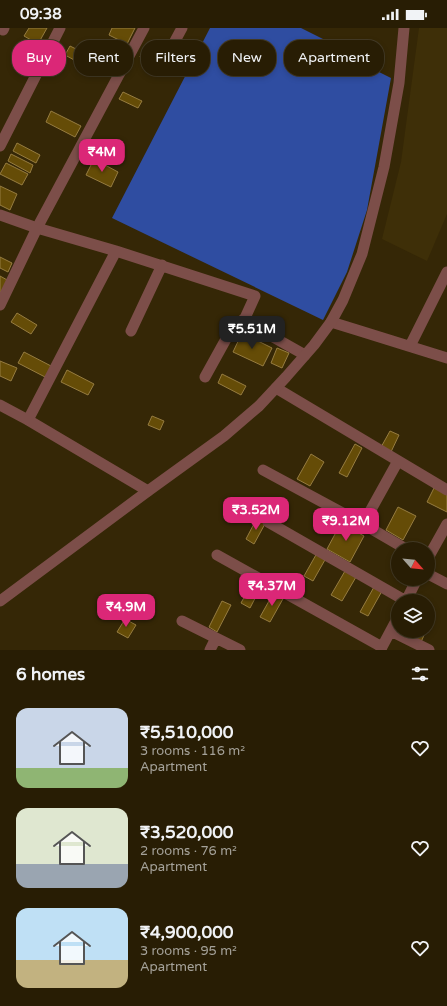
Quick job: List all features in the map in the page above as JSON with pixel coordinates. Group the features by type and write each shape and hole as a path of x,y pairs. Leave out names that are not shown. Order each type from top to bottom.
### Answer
{"street":[{"path":"0,146 60,28"},
{"path":"0,305 37,228 144,28"},
{"path":"176,40 182,28"},
{"path":"0,601 224,436 259,406 276,388 331,322 343,300 362,254 382,174 399,83 404,28"},
{"path":"0,215 37,228 162,265 255,296 246,318 231,330 204,377"},
{"path":"28,420 116,251"},
{"path":"131,331 162,265"},
{"path":"410,346 447,272"},
{"path":"244,320 305,355"},
{"path":"331,322 447,358"},
{"path":"276,388 447,490"},
{"path":"1,407 28,420 148,491"},
{"path":"363,524 398,461"},
{"path":"262,470 394,542"},
{"path":"268,522 406,601 414,586"},
{"path":"435,545 447,524"},
{"path":"217,555 382,648 391,631"},
{"path":"435,578 447,584"},
{"path":"182,621 240,650"},
{"path":"210,650 216,638"},
{"path":"405,638 429,650"}],"shaded area":[{"path":"419,28 447,28 447,214 427,261 382,239 401,162"}],"water":[{"path":"210,28 301,28 325,40 284,40 284,76 384,76 384,74 391,78 367,210 347,272 323,320 112,218 185,76 210,76 210,40 204,40"}],"building":[{"path":"29,28 47,28 40,40 31,40 24,36"},
{"path":"112,28 135,28 129,40 119,40 109,35"},
{"path":"70,46 74,48 74,60 66,56"},
{"path":"123,92 142,101 138,108 119,99"},
{"path":"51,111 81,126 75,137 46,122"},
{"path":"17,143 40,155 36,163 13,151"},
{"path":"11,154 33,165 30,173 8,161"},
{"path":"94,159 118,172 111,187 86,175"},
{"path":"6,163 28,174 22,185 0,174"},
{"path":"0,186 17,194 10,210 0,205"},
{"path":"0,257 12,263 8,272 0,268"},
{"path":"0,276 9,281 0,293"},
{"path":"17,313 37,325 31,334 11,322"},
{"path":"242,333 272,348 263,366 233,352"},
{"path":"277,348 289,353 282,368 271,363"},
{"path":"24,352 53,367 47,378 18,363"},
{"path":"0,361 17,368 11,381 0,376"},
{"path":"67,370 94,384 88,395 61,382"},
{"path":"222,374 246,386 241,395 218,383"},
{"path":"152,416 164,421 160,430 148,425"},
{"path":"390,431 399,435 390,454 380,449"},
{"path":"355,444 362,448 347,477 339,473"},
{"path":"311,454 324,462 310,486 297,479"},
{"path":"434,488 447,494 447,512 427,502"},
{"path":"398,507 416,516 403,540 386,530"},
{"path":"257,518 266,522 254,544 246,539"},
{"path":"341,523 364,536 350,562 327,549"},
{"path":"317,553 326,558 313,581 304,576"},
{"path":"345,571 356,577 342,601 331,595"},
{"path":"254,579 263,583 250,608 241,603"},
{"path":"374,587 382,591 368,616 360,612"},
{"path":"274,592 284,597 270,622 260,617"},
{"path":"222,601 231,605 217,632 209,627"},
{"path":"125,619 136,625 128,638 117,632"},
{"path":"412,638 423,638 421,642"}]}
